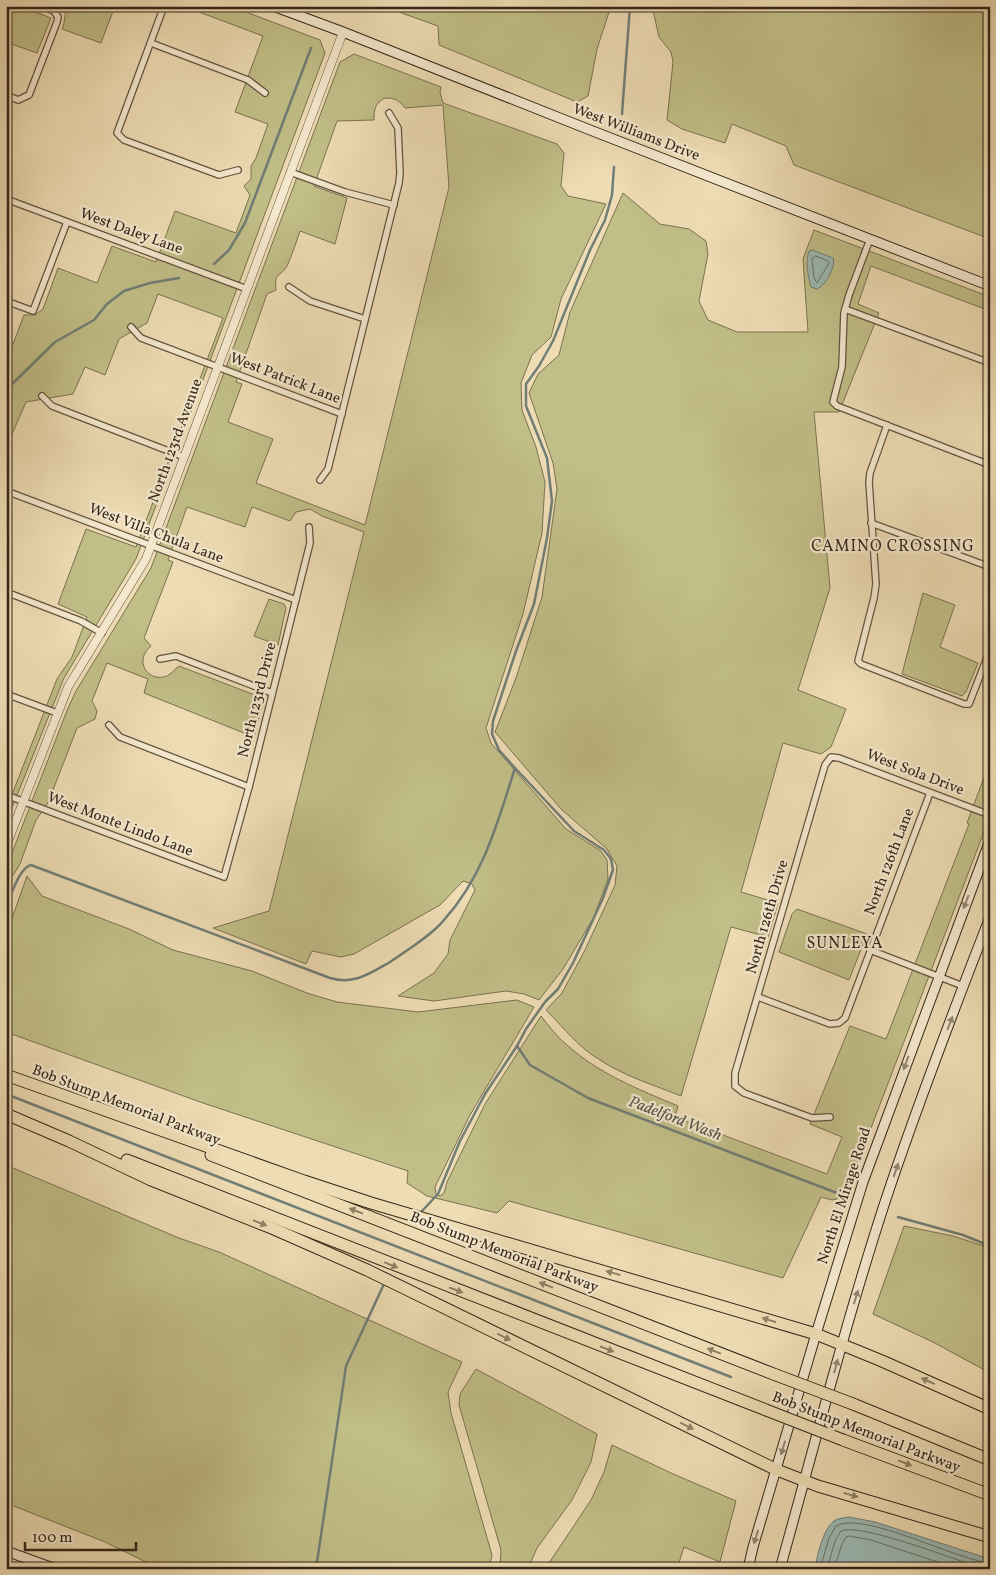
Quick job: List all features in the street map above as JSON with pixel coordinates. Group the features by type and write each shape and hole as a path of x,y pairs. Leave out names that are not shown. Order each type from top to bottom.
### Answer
{"highway":[{"path":"6,1075 304,1181 441,1224 816,1334 990,1409"},
{"name":"Bob Stump Memorial Parkway","path":"6,1075 853,1404 990,1460"},
{"path":"6,1114 69,1141 151,1180 266,1226 367,1270 776,1470 805,1481 990,1537"},
{"name":"Bob Stump Memorial Parkway","path":"6,1114 410,1273 990,1495"}],"main road":[{"name":"West Williams Drive","path":"272,6 343,32 990,286"},
{"name":"North El Mirage Road","path":"748,1569 816,1334 865,1177 990,840"},
{"path":"780,1569 842,1344 884,1205 920,1101 990,917"},
{"path":"6,1551 56,1569"}],"street":[{"path":"6,95 18,100 29,96 58,16 54,11 43,6"},
{"path":"164,6 117,133 124,140 219,175 238,170"},
{"name":"North 123rd Avenue","path":"6,846 68,687 141,570 152,545 343,32"},
{"path":"150,43 248,80 265,92"},
{"path":"320,480 328,469 394,205 400,173 398,128 390,113"},
{"path":"290,172 346,192 394,205"},
{"name":"West Daley Lane","path":"6,200 247,289"},
{"path":"6,301 33,311 67,222"},
{"path":"870,239 845,308 842,366 833,402 837,406 990,465"},
{"path":"289,287 310,301 365,320"},
{"path":"845,308 990,363"},
{"name":"West Patrick Lane","path":"131,327 141,338 342,414"},
{"path":"42,396 52,406 184,457"},
{"path":"887,426 869,478 875,592 858,661 861,664 964,704 969,704 990,650"},
{"name":"West Villa Chula Lane","path":"6,491 296,600"},
{"path":"871,523 990,567"},
{"name":"North 123rd Drive","path":"224,877 249,787 310,543 309,527"},
{"path":"6,592 81,621 102,633"},
{"path":"160,659 176,656 272,693"},
{"path":"981,672 990,675"},
{"path":"6,694 57,714"},
{"path":"109,725 120,737 249,787"},
{"name":"West Sola Drive","path":"831,757 839,758 990,815"},
{"name":"North 126th Drive","path":"830,1117 812,1118 744,1093 735,1086 735,1073 823,772 831,757"},
{"name":"North 126th Lane","path":"758,997 830,1024 839,1023 845,1018 930,793"},
{"name":"West Monte Lindo Lane","path":"6,796 224,877"},
{"path":"870,950 964,986"}],"shaded area":[{"path":"6,6 20,6 51,18 37,53 6,42"},
{"path":"67,6 115,6 101,43 62,29"},
{"path":"183,6 230,6 320,40 325,53 136,559 64,678 6,823 6,810 57,679 72,657 87,617 58,604 86,529 136,547 223,318 158,294 147,323 119,339 105,375 85,367 73,394 26,402 9,441 6,439 6,351 10,352 24,315 35,315 43,309 58,268 97,283 112,246 156,262 175,211 236,233 250,195 244,186 251,179 251,166 256,158 268,124 235,112 263,36"},
{"path":"382,6 611,6 597,49 588,96 577,102 439,45 438,26"},
{"path":"652,6 990,6 990,239 794,165 786,146 732,124 725,143 682,129 667,120 673,62 671,52 659,37"},
{"path":"354,54 441,87 440,92 443,103 557,144 564,153 561,186 568,196 606,204 561,299 551,337 532,355 521,383 522,410 536,447 545,482 542,533 523,614 486,728 491,743 566,829 601,851 607,860 608,879 594,917 563,969 539,1000 524,994 506,991 434,1001 398,996 434,973 448,954 450,940 475,890 472,884 463,881 440,905 354,954 341,957 312,951 306,964 213,928 269,911 364,532 322,516 310,509 296,512 290,521 252,507 245,527 187,507 168,560 173,562 144,638 151,646 143,658 143,664 149,674 160,677 167,676 179,666 260,697 263,702 254,737 144,693 148,679 107,663 92,701 97,711 95,719 77,728 48,803 36,820 20,864 6,887 6,862 10,858 68,708 76,691 151,568 340,62","holes":["385,98 394,99 405,108 443,105 449,187 365,525 256,483 273,439 228,422 242,384 236,382 267,294 276,290 277,277 287,266 300,231 335,244 347,198 314,186 337,121 374,120 377,104"]},
{"path":"623,193 660,224 689,229 706,241 708,254 699,301 708,320 737,332 808,332 803,259 814,230 990,297 990,311 871,266 858,304 879,313 839,412 814,412 830,588 798,690 846,709 831,747 821,754 783,743 741,892 778,903 768,937 731,927 681,1096 629,1076 609,1066 578,1043 546,1010 562,993 585,950 615,885 617,866 607,849 561,809 495,732 516,678 542,597 557,489 553,463 529,393 538,374 559,355 570,312"},
{"path":"923,593 955,605 940,647 978,663 966,692 962,696 902,674"},
{"path":"269,599 284,604 286,608 278,645 254,636"},
{"path":"989,764 990,816 847,1191 843,1190 837,1199 832,1200 821,1197 783,1278 509,1201 497,1213 427,1196 407,1183 408,1171 203,1103 6,1032 6,935 27,876 42,896 129,929 173,950 252,971 307,993 337,1002 418,1012 517,1000 534,1007 470,1115 435,1187 436,1194 440,1196 444,1193 447,1182 485,1104 541,1016 563,1042 592,1064 620,1080 678,1106 675,1117 827,1174 842,1137 810,1124 850,1026 886,1039 969,824 967,823"},
{"path":"797,909 867,934 849,980 779,952 792,914"},
{"path":"6,1165 179,1238 219,1252 462,1362 448,1392 451,1413 492,1555 489,1569 160,1569 105,1542 6,1503"},
{"path":"904,1226 953,1236 990,1248 990,1373 933,1342 873,1314"},
{"path":"476,1369 597,1434 591,1462 572,1500 537,1548 528,1569 500,1569 501,1550 459,1405 460,1394"},
{"path":"612,1445 736,1501 720,1562 684,1547 677,1569 545,1569 591,1500 604,1472"}],"water":[{"path":"812,250 833,258 834,262 830,275 824,284 817,289 811,287 807,269 809,251"},
{"path":"849,1517 875,1522 990,1559 990,1569 815,1569 819,1550 830,1525 836,1520"}],"waterway":[{"path":"622,114 630,6"},
{"path":"214,264 229,250 245,223 311,48"},
{"path":"422,1211 438,1194 460,1141 485,1094 526,1029 545,1002 558,989 573,963 603,898 613,870 611,859 604,850 574,831 499,750 492,734 493,721 534,604 552,501 547,458 526,406 526,384 553,341 590,250 605,220 612,195 614,167"},
{"path":"6,390 55,342 94,320 107,304 124,291 150,283 179,278"},
{"path":"6,907 19,877 31,865 330,978 339,980 354,979 375,971 418,942 439,926 458,903 488,848 515,768"},
{"name":"Padelford Wash","path":"517,1046 530,1065 588,1098 837,1193"},
{"path":"6,1094 731,1377"},
{"name":"Padelford Wash","path":"898,1217 963,1235 990,1246"},
{"path":"316,1569 346,1366 384,1284"}],"district":[{"name":"CAMINO CROSSING","path":"893,547"},
{"name":"SUNLEYA","path":"845,944"}]}
